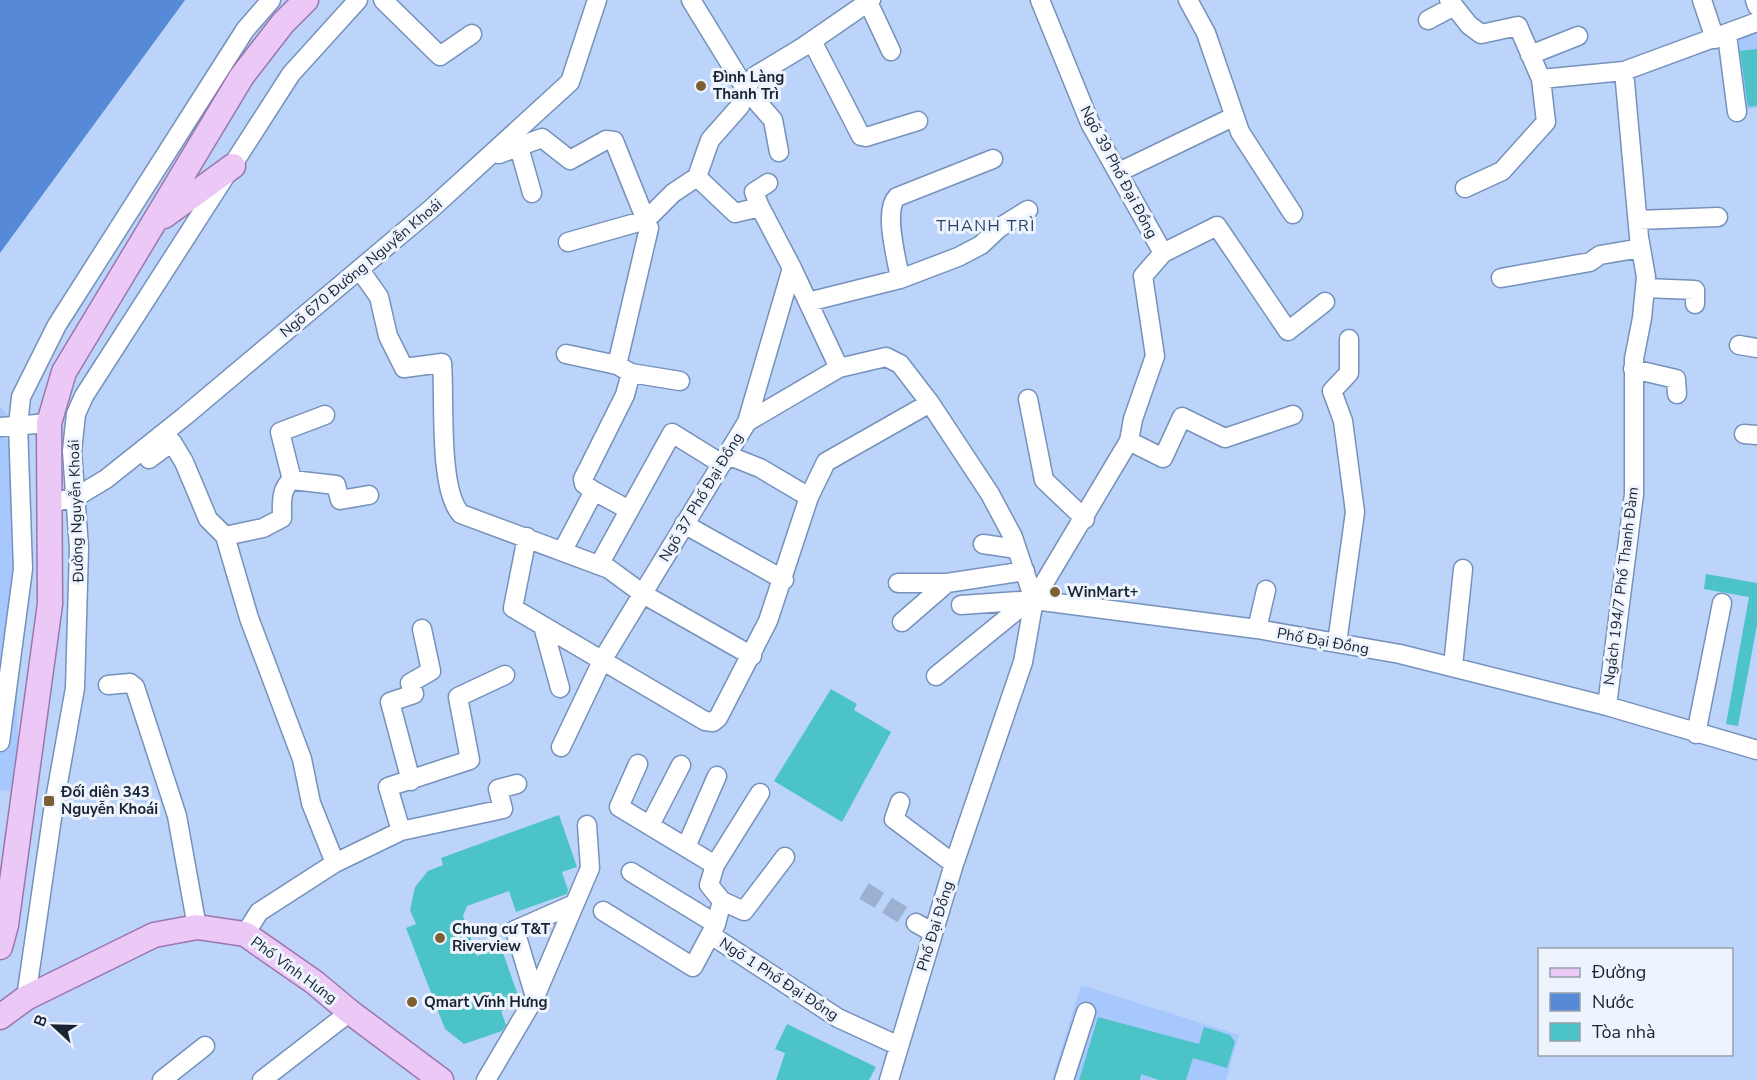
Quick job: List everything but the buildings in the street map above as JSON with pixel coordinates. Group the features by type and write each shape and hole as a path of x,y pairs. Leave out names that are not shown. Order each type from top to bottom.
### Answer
{"main road":[{"name":"Đường Nguyễn Khoái","path":"0,947 6,925 50,604 49,423 64,372 242,76 283,23 306,0"},
{"path":"156,221 233,166"},
{"name":"Phố Vĩnh Hưng","path":"0,1017 26,998 154,935 197,927 245,934 314,982 441,1080"}],"street":[{"path":"0,742 23,569 9,426 57,325 244,30 271,0"},
{"name":"Đường Nguyễn Khoái","path":"26,998 53,811 75,688 80,548 72,451 76,414 84,396 291,74 358,0"},
{"path":"383,0 440,56 472,34"},
{"name":"Ngõ 670 Đường Nguyễn Khoái","path":"77,500 185,416 360,270 492,156 570,82 597,0"},
{"path":"691,0 745,88 773,120 779,152"},
{"name":"Ngõ 39 Phố Đại Đồng","path":"1031,600 1085,519 1129,441 1155,356 1143,276 1163,253 1090,123 1040,0"},
{"path":"1188,0 1206,33 1233,117 1256,159 1293,214"},
{"path":"1702,0 1721,37 1737,112"},
{"path":"1755,0 1757,6"},
{"path":"568,242 646,220 673,193 697,177 710,140 740,106 745,88 754,76 812,41 870,1 893,43"},
{"path":"1428,20 1451,3 1481,34 1518,26 1541,79 1546,122 1502,171 1465,188"},
{"path":"1541,79 1624,71 1757,22"},
{"path":"1530,55 1578,36"},
{"path":"812,41 861,136 866,137 918,121"},
{"name":"Ngách 194/7 Phố Thanh Đàm","path":"1607,706 1634,494 1633,369 1645,288 1624,71"},
{"path":"1119,172 1233,117"},
{"path":"492,156 542,138 570,160 606,140 614,141 646,220 649,228 624,369 625,395 583,479 584,484 594,491 629,510"},
{"path":"519,147 532,193"},
{"path":"900,279 890,215 892,201 993,159"},
{"path":"697,177 735,213 760,207"},
{"path":"768,183 754,192 839,368"},
{"path":"808,302 900,279 981,245 999,228 1028,210"},
{"path":"1638,220 1718,217"},
{"path":"1163,253 1217,226 1288,331 1325,302"},
{"path":"1501,278 1590,262 1600,255 1641,248"},
{"path":"747,422 792,268"},
{"path":"360,270 379,297 388,336 404,368 442,363 446,468 454,507 461,514 609,569 644,594 752,656"},
{"path":"1645,288 1695,290 1695,304"},
{"path":"1337,643 1355,512 1343,421 1332,391 1349,373 1349,339"},
{"path":"566,354 680,381"},
{"name":"Ngõ 37 Phố Đại Đồng","path":"561,747 603,659 747,422 839,368 886,357 894,359 930,403 990,494 1017,549 1024,571"},
{"path":"1633,369 1676,379 1677,394"},
{"path":"1028,399 1044,480 1085,519"},
{"path":"527,537 512,604 516,611 603,659 705,721 713,722 718,718 752,656 784,580 809,497 821,470 833,457 930,403"},
{"path":"1129,441 1163,458 1182,417 1225,438 1293,414"},
{"path":"291,480 280,432 325,415"},
{"path":"9,426 49,423"},
{"path":"599,565 672,434 724,459 760,468 809,497"},
{"path":"51,503 97,496 172,442 184,462 208,519 225,536 249,618 302,759 311,803 335,863"},
{"path":"225,536 262,528 282,518 282,501 286,484 291,480 336,485 340,500 369,495"},
{"path":"563,550 594,491"},
{"path":"684,524 784,580"},
{"path":"983,544 1017,549"},
{"path":"1453,666 1463,569"},
{"path":"898,583 947,584 1024,571"},
{"name":"Phố Đại Đồng","path":"889,1080 954,864 1023,662 1031,600 1024,571"},
{"path":"902,622 947,584"},
{"path":"1257,629 1266,590"},
{"path":"961,605 1031,600"},
{"path":"936,676 1031,600"},
{"name":"Phố Đại Đồng","path":"1031,600 1257,629 1453,666 1607,706 1696,734 1757,750"},
{"path":"1696,734 1722,603"},
{"path":"543,626 560,688"},
{"path":"411,781 390,702 414,694 410,682 431,671 422,629"},
{"path":"400,831 388,787 470,760 458,697 505,675"},
{"path":"108,685 130,683 135,687 177,816 197,927"},
{"path":"638,764 620,807 715,865"},
{"path":"650,825 681,765"},
{"path":"686,847 717,776"},
{"path":"245,934 259,912 335,863 400,831 503,809 498,789 517,784"},
{"path":"760,793 715,865 709,885 722,901 744,912 785,857"},
{"path":"900,802 894,819 954,864"},
{"path":"486,1080 535,997 590,868 587,825"},
{"path":"603,911 693,967 714,930 630,872"},
{"name":"Ngõ 1 Phố Đại Đồng","path":"722,901 714,930 838,1018 898,1046"},
{"path":"535,997 516,930 574,904"},
{"path":"916,923 933,932"},
{"path":"262,1080 350,1012"},
{"path":"1065,1080 1086,1012"},
{"path":"162,1080 206,1046"}],"shaded area":[{"path":"1757,28 1757,108 1740,110 1730,37"},
{"path":"0,406 30,441 16,570 18,792 0,790"},
{"path":"1081,985 1239,1035 1226,1080 1052,1080"}],"water":[{"path":"0,0 185,0 0,253"}],"tunnel":[{"path":"864,891 916,923"}],"place":[{"name":"Đình Làng Thanh Trì","path":"701,86"},
{"name":"WinMart+","path":"1055,592"},
{"name":"Đối diện 343 Nguyễn Khoái","path":"49,801"},
{"name":"Chung cư T&T Riverview","path":"440,938"},
{"name":"Qmart Vĩnh Hưng","path":"412,1002"}],"district":[{"name":"THANH TRÌ","path":"986,225"}]}
